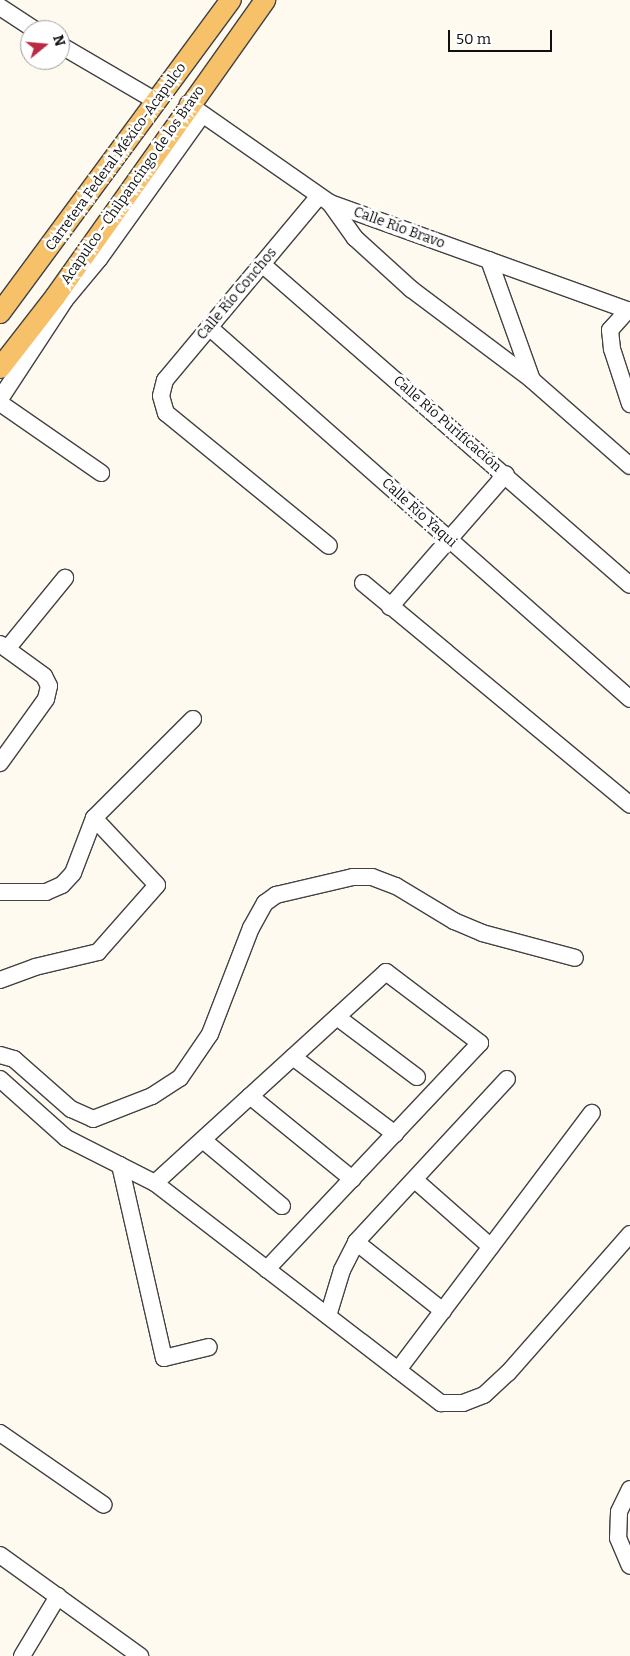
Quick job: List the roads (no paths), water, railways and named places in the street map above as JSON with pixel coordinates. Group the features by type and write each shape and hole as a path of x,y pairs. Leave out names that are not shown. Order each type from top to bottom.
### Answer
{"main road":[{"name":"Carretera Federal México-Acapulco","path":"0,314 232,0"},
{"name":"Acapulco - Chilpancingo de los Bravo","path":"0,368 195,110 265,0"}],"street":[{"path":"0,6 20,20"},
{"path":"70,51 156,101"},
{"path":"0,398 65,300 99,259 195,110"},
{"name":"Calle Río Bravo","path":"195,110 325,199 629,310"},
{"path":"325,199 355,238 411,289 532,380 630,466"},
{"name":"Calle Río Conchos","path":"325,199 262,264 209,326 165,380 161,396 166,413 329,546"},
{"path":"489,260 532,380"},
{"name":"Calle Río Purificación","path":"262,264 506,474 630,585"},
{"path":"629,310 610,330 612,350 630,404"},
{"name":"Calle Río Yaqui","path":"209,326 630,699"},
{"path":"0,403 101,473"},
{"path":"390,607 506,474"},
{"path":"0,763 46,699 48,686 44,676 3,646 65,578"},
{"path":"363,584 630,805"},
{"path":"0,892 46,892 62,885 73,874 94,818 192,719"},
{"path":"0,980 34,967 98,952 157,886 94,818"},
{"path":"0,1055 14,1059 72,1109 93,1119 152,1096 180,1078 210,1034 251,928 265,903 276,896 353,876 372,877 396,886 454,921 482,933 576,958"},
{"path":"155,1183 386,972 480,1043 267,1269"},
{"path":"337,1017 417,1076"},
{"path":"293,1057 395,1134"},
{"path":"328,1316 342,1270 356,1242 507,1079"},
{"path":"0,1080 66,1138 155,1183 441,1402 463,1403 484,1395 508,1373 630,1234"},
{"path":"250,1096 352,1179"},
{"path":"398,1370 592,1113"},
{"path":"203,1140 282,1206"},
{"path":"120,1165 164,1358 209,1347"},
{"path":"415,1180 491,1247"},
{"path":"356,1242 443,1310"},
{"path":"0,1433 104,1505"},
{"path":"630,1489 619,1512 618,1538 630,1566"},
{"path":"0,1555 140,1656"},
{"path":"22,1656 58,1596"}]}
